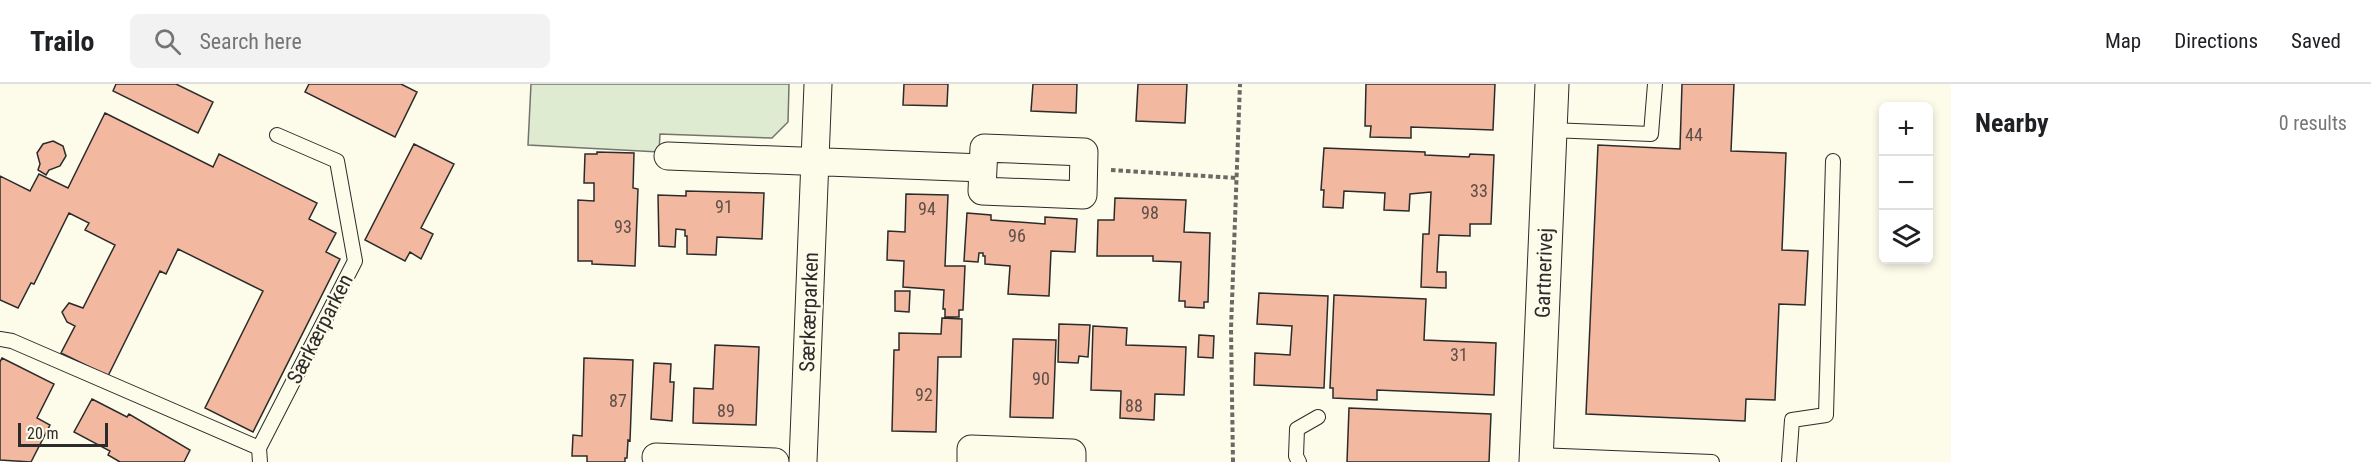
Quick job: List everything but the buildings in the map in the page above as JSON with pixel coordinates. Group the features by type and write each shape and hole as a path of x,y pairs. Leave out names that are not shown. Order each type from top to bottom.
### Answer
{"street":[{"name":"Særkærparken","path":"803,462 818,84"},
{"name":"Gartnerivej","path":"1537,459 1552,84"},
{"path":"984,148 1084,152 1083,195 982,191 983,168 984,148"},
{"path":"668,156 983,168"},
{"path":"971,462 971,449 1072,453 1072,462"},
{"path":"656,458 775,462"}],"lane":[{"path":"1550,130 1652,134 1655,84"},
{"name":"Særkærparken","path":"0,339 12,340 260,455 355,261 337,161 277,135"},
{"path":"1789,462 1792,420 1826,415 1833,161"},
{"path":"1299,462 1296,456 1297,429 1318,417"},
{"path":"1537,459 1712,462"}],"path":[{"path":"1233,462 1231,329 1240,84"},
{"path":"1084,169 1237,178"}],"green space":[{"path":"531,84 789,84 788,122 772,138 660,134 659,152 528,145"}]}
